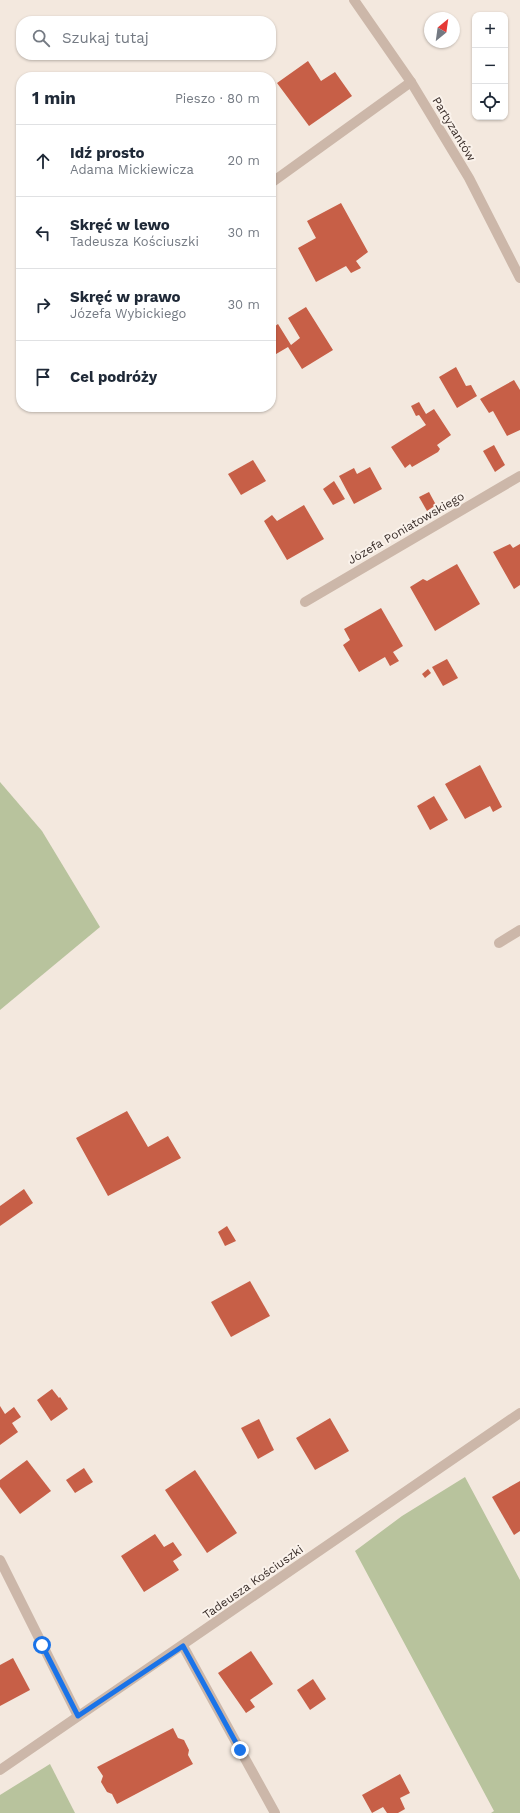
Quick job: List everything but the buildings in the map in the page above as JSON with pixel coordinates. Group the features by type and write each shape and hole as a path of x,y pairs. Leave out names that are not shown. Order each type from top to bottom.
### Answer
{"street":[{"name":"Partyzantów","path":"354,0 411,82 469,178 520,278"},
{"path":"276,179 411,82"},
{"name":"Józefa Poniatowskiego","path":"305,602 520,476"},
{"path":"499,943 520,930"},
{"name":"Tadeusza Kościuszki","path":"0,1770 183,1646 520,1413"},
{"path":"0,1560 78,1716"},
{"path":"183,1646 275,1813"}],"green space":[{"path":"0,782 42,831 100,927 0,1010"},
{"path":"465,1477 520,1580 520,1813 491,1813 494,1811 355,1551 402,1516"},
{"path":"50,1764 75,1813 0,1813 0,1795"}],"route":[{"path":"42,1645 78,1716 183,1646 240,1750"}]}
